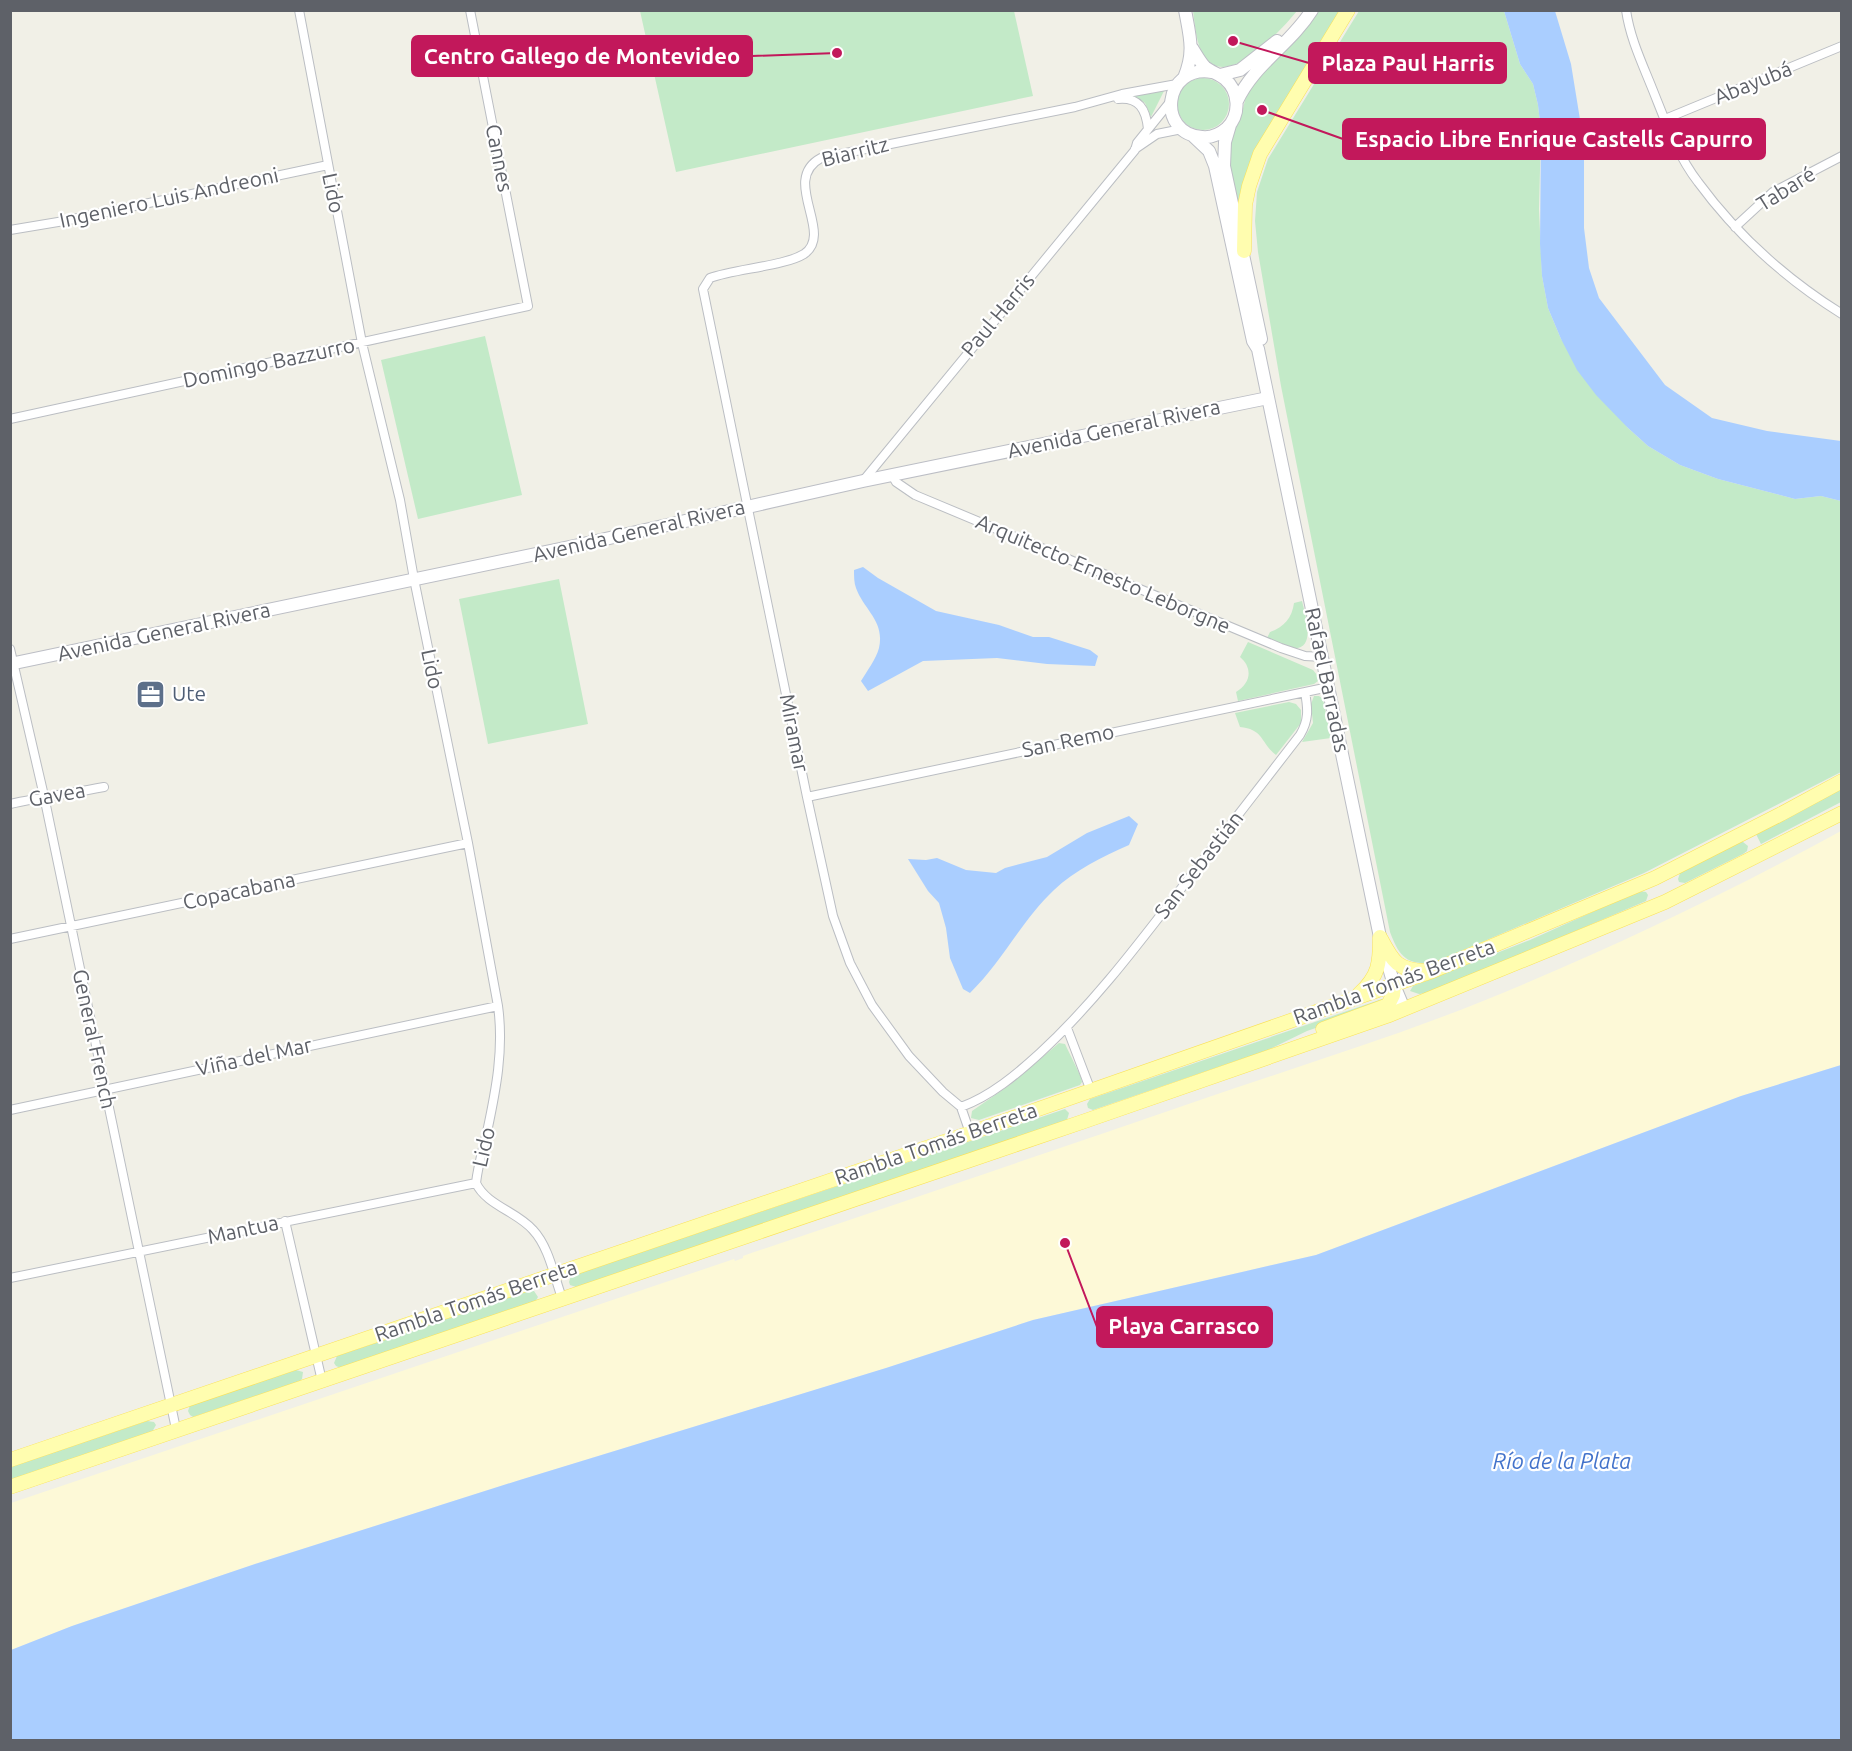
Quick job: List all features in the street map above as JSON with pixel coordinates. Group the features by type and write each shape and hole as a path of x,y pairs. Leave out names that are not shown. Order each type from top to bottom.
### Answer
{"main road":[{"path":"1185,10 1192,48 1205,67 1232,86 1237,101"},
{"path":"1180,81 1197,71 1216,74 1240,70 1277,41 1303,10"},
{"path":"1237,101 1250,78 1290,39 1312,10"},
{"path":"1244,251 1245,205 1260,154 1348,10"},
{"path":"1170,102 1172,92 1180,81 1192,48"},
{"name":"Rafael Barradas","path":"1237,101 1225,142 1224,166 1244,251 1261,340 1258,349"},
{"name":"Rafael Barradas","path":"1170,102 1171,112 1176,122 1202,143 1213,159 1253,341 1258,349 1380,937 1394,985 1404,1008"},
{"path":"1187,132 1200,137 1217,134 1230,124"},
{"name":"Avenida General Rivera","path":"12,663 574,546 863,481 1268,398"},
{"name":"Rambla Tomás Berreta","path":"10,1460 970,1133 1430,972 1655,878 1842,781"},
{"name":"Rambla Tomás Berreta","path":"10,1486 1282,1053 1404,1008 1665,902 1842,813"},
{"path":"1748,831 1760,855"},
{"path":"1655,878 1665,902"},
{"path":"1380,937 1390,956 1399,966 1430,972"},
{"path":"1353,999 1368,986 1375,976 1380,953 1380,937"},
{"path":"1282,1053 1318,1030 1388,1005 1393,995 1394,985"},
{"path":"1074,1097 1082,1122"}],"street":[{"name":"Lido","path":"299,10 362,342 400,500 498,1006 501,1052 496,1089 476,1183 492,1200 532,1228 542,1242 562,1298"},
{"name":"Cannes","path":"471,10 528,306"},
{"path":"1626,10 1634,45 1665,119 1697,181 1735,227 1764,257 1791,280 1842,314"},
{"name":"Abayubá","path":"1665,119 1842,46"},
{"name":"Biarritz","path":"703,293 710,278 782,261 802,255 808,250 813,232 804,180 809,168 820,158 1106,99 1180,81"},
{"name":"Biarritz","path":"1106,99 1126,98 1139,103 1146,114 1148,129"},
{"name":"Paul Harris","path":"1135,150 1137,143 1170,102"},
{"name":"Paul Harris","path":"863,481 1135,150 1157,134 1187,132"},
{"name":"Tabaré","path":"1735,227 1773,192 1842,156"},
{"name":"Ingeniero Luis Andreoni","path":"10,230 64,221 327,165"},
{"name":"Miramar","path":"703,293 833,916 850,963 884,1024 909,1056 943,1092 961,1107 970,1133"},
{"name":"Domingo Bazzurro","path":"10,418 528,306"},
{"name":"Arquitecto Ernesto Leborgne","path":"892,475 896,482 915,495 1281,648 1305,656 1323,657"},
{"name":"General French","path":"10,649 44,796 176,1430"},
{"name":"San Remo","path":"807,797 1329,687"},
{"name":"San Sebastián","path":"961,1107 973,1103 996,1089 1025,1067 1067,1028 1125,961 1300,735 1307,724 1308,716 1305,692"},
{"name":"Gavea","path":"10,804 44,796 63,795 104,787"},
{"name":"Copacabana","path":"10,939 468,843"},
{"name":"Viña del Mar","path":"10,1110 498,1006"},
{"path":"1067,1028 1091,1090"},
{"name":"Mantua","path":"10,1278 476,1183"},
{"path":"285,1221 322,1381"}],"green space":[{"path":"640,11 1014,11 1033,96 676,172"},
{"path":"1193,11 1297,11 1254,54 1226,67 1214,65 1201,51"},
{"path":"1317,11 1343,11 1286,104 1240,211 1230,182 1227,152 1250,84"},
{"path":"1359,11 1504,11 1520,64 1533,84 1538,105 1541,131 1539,209 1542,276 1548,308 1561,339 1628,428 1648,446 1680,465 1718,479 1795,499 1821,496 1841,501 1841,772 1644,873 1433,963 1416,962 1405,957 1400,953 1390,932 1281,386 1258,252 1255,221 1257,192 1268,159"},
{"path":"1203,78 1213,80 1221,86 1227,94 1229,104 1227,114 1221,122 1213,128 1203,130 1193,128 1185,122 1179,114 1177,104 1179,94 1185,86 1193,80"},
{"path":"1165,89 1151,117 1145,103 1133,95"},
{"path":"485,336 522,495 418,519 381,360"},
{"path":"559,579 588,724 488,744 459,599"},
{"path":"1302,601 1308,631 1304,645 1299,648 1290,648 1267,638 1270,632 1286,621 1294,603"},
{"path":"1248,642 1313,670 1318,676 1318,681 1314,684 1238,701 1236,692 1245,684 1248,675 1247,666 1240,657"},
{"path":"1314,696 1323,699 1331,738 1302,742 1313,723 1311,704"},
{"path":"1289,702 1296,704 1301,710 1301,723 1276,755 1258,734 1248,728 1240,727 1235,713"},
{"path":"1841,789 1841,802 1761,844 1756,834"},
{"path":"1740,842 1748,846 1747,851 1743,854 1685,883 1679,882 1680,873"},
{"path":"1639,891 1646,892 1648,895 1646,901 1433,992 1419,994 1410,991 1413,986 1530,940"},
{"path":"1385,998 1385,1004 1307,1031 1268,1050 1093,1110 1088,1108 1087,1104 1090,1099"},
{"path":"1059,1043 1065,1044 1081,1077 1080,1085 979,1120 971,1118 972,1111 1011,1084"},
{"path":"1065,1109 1069,1113 1067,1120 576,1287 570,1285 571,1276"},
{"path":"531,1290 538,1297 535,1302 341,1368 334,1363 337,1356"},
{"path":"296,1370 303,1372 300,1381 193,1417 188,1411 190,1405"},
{"path":"147,1421 154,1422 156,1425 152,1432 11,1480 10,1467"}],"sand":[{"path":"1841,831 1841,1065 1741,1096 1316,1255 1033,1320 886,1368 255,1564 72,1626 11,1650 11,1503 734,1259 735,1261 743,1256 1414,1027 1483,1001 1620,942"}],"water":[{"path":"1504,11 1555,11 1571,64 1584,144 1584,228 1589,268 1599,298 1665,385 1712,418 1767,431 1841,441 1841,501 1821,496 1795,499 1718,479 1680,465 1648,446 1628,428 1596,395 1577,370 1548,308 1542,276 1540,244 1541,131 1538,105 1533,84 1520,64"},
{"path":"863,567 936,611 999,625 1033,637 1049,637 1090,650 1098,656 1095,666 1047,664 997,658 923,661 868,691 861,681 876,656 880,639 873,616 855,586 854,570"},
{"path":"1129,816 1138,824 1129,845 1089,864 1062,883 1032,914 992,968 970,993 963,989 950,958 946,928 939,903 928,891 908,859 937,858 966,870 996,873 1005,868 1047,857 1087,833"},
{"name":"Río de la Plata","path":"1841,1065 1841,1740 11,1740 11,1650 72,1626 255,1564 886,1368 1033,1320 1316,1255 1741,1096"}],"place":[{"name":"Plaza Paul Harris","path":"1233,41"},
{"name":"Centro Gallego de Montevideo","path":"837,53"},
{"name":"Espacio Libre Enrique Castells Capurro","path":"1262,110"},
{"name":"Ute","path":"151,694"},
{"name":"Playa Carrasco","path":"1065,1243"}]}
